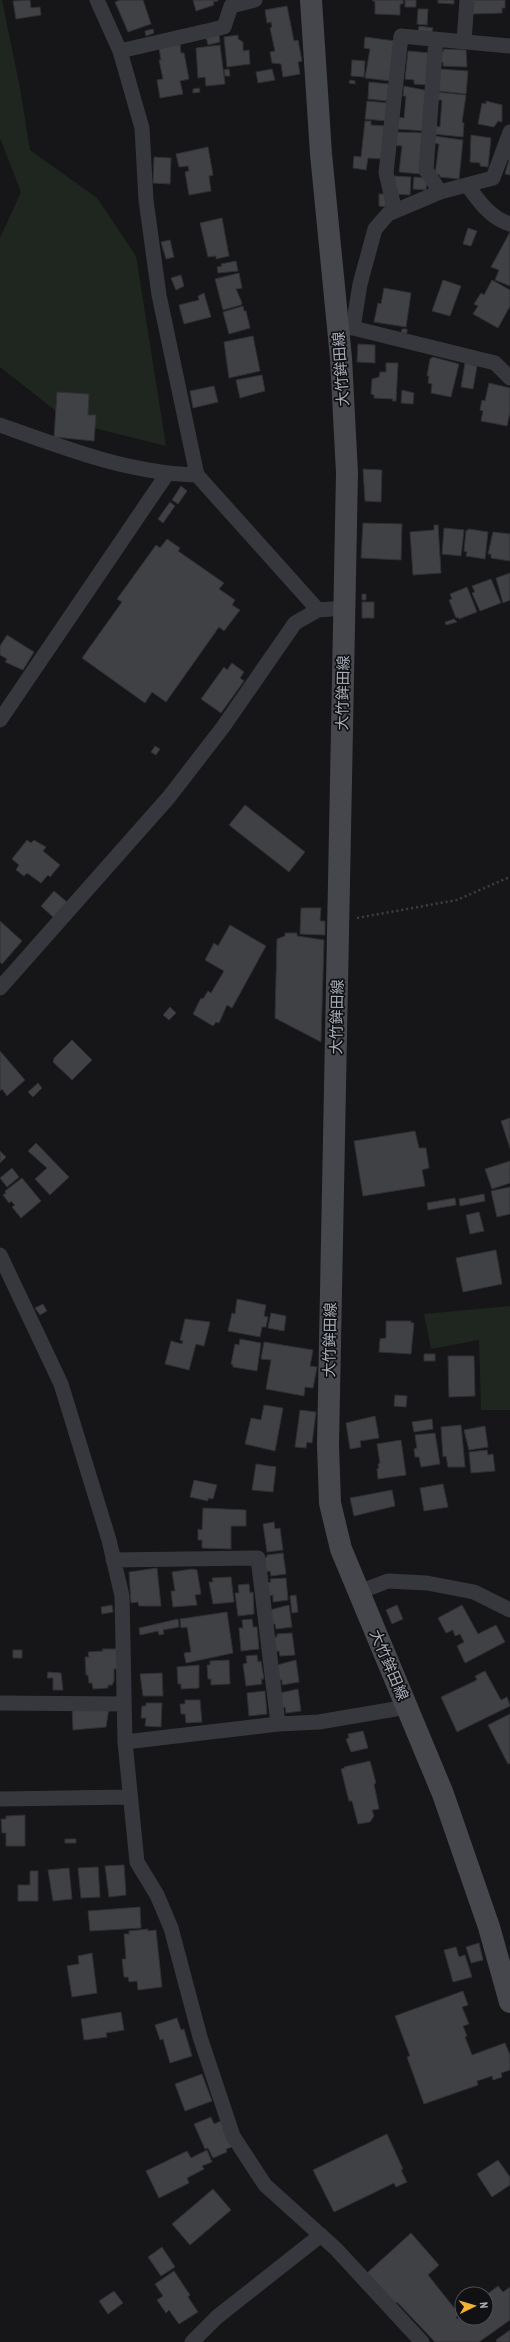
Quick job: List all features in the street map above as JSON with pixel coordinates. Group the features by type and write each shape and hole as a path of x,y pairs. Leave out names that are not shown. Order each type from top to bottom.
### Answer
{"main road":[{"name":"大竹鉾田線","path":"311,0 321,154 345,326 347,473 328,1445 330,1503 341,1549 443,1794 488,1927 510,2002"}],"street":[{"path":"97,0 120,51 142,128 146,200 158,295 197,475 318,610"},
{"path":"120,51 224,27 232,6 255,0"},
{"path":"464,41 467,0"},
{"path":"395,211 386,173 401,36 510,46"},
{"path":"436,39 426,170 440,192"},
{"path":"510,132 493,178 440,192 388,214 375,229 360,284 345,326 495,363 510,378"},
{"path":"467,185 485,210 503,222 510,224"},
{"path":"0,425 89,457 167,474 197,475"},
{"path":"0,720 167,474"},
{"path":"0,988 169,797 223,727 295,623 318,610 345,608"},
{"path":"0,1255 61,1384 113,1560 122,1596 125,1742 137,1862 157,1895 171,1928 200,2037 233,2136 265,2185 336,2249 422,2342"},
{"path":"113,1560 258,1558 278,1724"},
{"path":"358,1592 388,1581 427,1583 474,1592 510,1610"},
{"path":"0,1703 124,1704"},
{"path":"125,1742 278,1724 319,1722 407,1707"},
{"path":"0,1799 130,1797"},
{"path":"192,2342 217,2317 321,2235"}],"path":[{"path":"339,922 457,900 510,877"}],"shaded area":[{"path":"0,0 2,0 20,88 30,150 97,198 136,256 166,446 70,422 0,367 0,238 21,192 0,138"},
{"path":"510,1306 510,1410 481,1410 479,1340 431,1349 424,1314"}],"building":[{"path":"30,0 31,8 40,7 41,15 16,19 13,1"},
{"path":"120,0 143,0 151,24 128,32 115,2"},
{"path":"193,0 218,1 213,2 214,5 196,11"},
{"path":"372,0 403,0 403,4 400,4 400,15 375,14 375,2"},
{"path":"405,0 416,0 416,7 405,7"},
{"path":"438,0 454,0 454,4 438,3"},
{"path":"471,0 505,0 505,8 502,8 502,13 471,14"},
{"path":"287,6 294,41 298,40 302,61 298,62 300,74 283,77 281,64 272,63 270,52 275,51 270,28 272,27 271,22 267,23 265,10"},
{"path":"418,9 428,9 427,25 417,24"},
{"path":"419,26 433,28 432,32 418,31"},
{"path":"153,29 154,33 146,36 145,31"},
{"path":"219,35 220,42 208,45 206,37"},
{"path":"238,35 238,39 243,42 243,51 249,50 250,64 227,67 224,37"},
{"path":"365,37 395,41 391,81 365,78 370,49 364,48"},
{"path":"180,44 181,53 184,53 189,79 180,81 183,94 160,98 157,80 163,79 159,60 161,60 159,48"},
{"path":"220,45 225,84 206,86 205,77 198,78 196,48"},
{"path":"444,49 466,50 467,67 443,66 443,62 441,62 441,52 443,52"},
{"path":"408,51 430,53 427,85 414,84 414,80 405,79"},
{"path":"352,60 365,61 364,77 351,76"},
{"path":"229,69 230,76 225,76 224,70"},
{"path":"272,69 275,80 258,83 256,72"},
{"path":"439,69 468,71 466,94 438,91"},
{"path":"350,80 355,81 355,84 349,83"},
{"path":"369,82 389,84 387,101 368,99"},
{"path":"404,86 429,91 426,131 396,129 397,117 404,118 406,96 403,96"},
{"path":"199,88 200,92 193,93 193,89"},
{"path":"436,92 466,95 462,122 464,123 463,137 434,134 435,126 440,127 442,100 435,100"},
{"path":"367,101 388,103 386,121 365,119"},
{"path":"486,101 502,105 502,122 498,121 494,127 478,124 482,103 486,104"},
{"path":"365,121 371,121 371,125 386,126 382,159 368,158 366,170 353,168 354,156 361,157"},
{"path":"396,132 426,133 421,174 399,172 402,146 394,145"},
{"path":"471,135 491,138 488,167 480,166 480,163 470,162"},
{"path":"434,136 463,140 459,179 440,177 440,175 435,174 439,144 433,143"},
{"path":"208,147 213,175 209,176 211,191 189,195 185,172 189,171 188,166 179,167 176,154"},
{"path":"510,148 510,175 505,174 509,160 506,159"},
{"path":"154,157 171,158 170,184 153,183"},
{"path":"394,176 411,177 410,195 393,194"},
{"path":"414,177 427,178 426,190 413,189"},
{"path":"379,194 386,194 386,207 379,206"},
{"path":"222,218 229,256 216,259 216,256 208,257 200,223"},
{"path":"468,228 477,231 471,246 463,244"},
{"path":"510,232 510,286 495,280 499,270 491,267"},
{"path":"170,240 174,257 166,259 161,242"},
{"path":"236,261 238,271 218,273 217,267 222,266 221,264"},
{"path":"239,273 242,288 236,289 242,303 241,305 223,310 215,279"},
{"path":"181,275 184,286 176,290 171,278"},
{"path":"443,280 461,286 450,316 432,311"},
{"path":"492,280 510,290 510,306 498,328 473,314 478,306 474,304 481,293 484,295"},
{"path":"384,288 411,293 406,327 374,322 378,303 381,304"},
{"path":"204,293 211,317 184,324 179,305 199,300 198,296"},
{"path":"243,306 244,311 246,311 250,328 229,334 223,312"},
{"path":"402,329 407,329 407,333 401,333"},
{"path":"253,336 260,371 229,378 224,342"},
{"path":"358,344 375,345 375,363 357,362"},
{"path":"433,357 459,364 451,397 431,393 432,384 428,383 429,376 427,376 430,359"},
{"path":"386,363 398,363 396,401 392,401 393,399 374,398 374,395 371,394 372,379 379,377 380,372 386,372"},
{"path":"465,363 477,366 473,389 461,387"},
{"path":"262,375 265,391 240,398 236,380"},
{"path":"489,383 510,388 510,412 507,426 481,421 483,411 480,410 482,400 485,401"},
{"path":"214,386 218,402 193,408 190,391"},
{"path":"402,390 414,393 413,404 401,403"},
{"path":"57,392 89,394 88,415 96,415 94,441 54,437"},
{"path":"363,469 382,470 381,502 365,501"},
{"path":"181,486 187,491 178,504 172,500"},
{"path":"170,502 175,506 163,523 158,519"},
{"path":"363,523 402,524 401,560 361,558"},
{"path":"434,525 438,525 441,573 413,575 410,532 434,530"},
{"path":"444,528 464,530 461,556 442,554"},
{"path":"469,529 488,532 485,559 466,556 467,552 464,551 466,531"},
{"path":"493,532 510,534 510,561 491,558 491,554 488,554"},
{"path":"167,539 180,548 178,551 224,583 219,589 235,600 232,605 240,610 224,631 219,627 166,702 152,692 145,703 82,658 122,602 117,599 156,545 160,548"},
{"path":"510,573 510,600 503,603 496,578"},
{"path":"491,579 501,603 480,611 472,593 475,592 472,586"},
{"path":"467,587 477,612 459,619 458,617 456,618 449,600 452,599 450,594"},
{"path":"362,594 366,594 366,600 362,600"},
{"path":"362,602 374,602 374,618 362,618"},
{"path":"454,619 457,622 446,625 445,622"},
{"path":"7,635 34,652 23,670 5,662 7,659 0,655 0,646"},
{"path":"232,663 244,672 240,678 244,681 221,713 201,699 224,667 227,670"},
{"path":"155,746 160,749 156,755 151,752"},
{"path":"245,805 305,852 289,872 229,825"},
{"path":"27,840 31,843 34,840 46,847 43,851 60,865 50,877 48,875 41,883 27,873 24,876 16,870 19,865 12,859"},
{"path":"54,891 67,902 54,918 41,906"},
{"path":"301,908 321,908 320,921 325,921 325,935 300,934"},
{"path":"0,921 22,941 2,964 0,962"},
{"path":"230,925 266,946 232,1008 227,1005 219,1023 216,1022 213,1026 193,1014 201,998 203,999 208,991 211,993 224,971 205,960 214,943 218,946"},
{"path":"285,933 297,933 297,936 324,940 321,1042 275,1018 277,939 285,936"},
{"path":"170,1007 176,1013 169,1020 163,1015"},
{"path":"72,1040 92,1060 72,1080 53,1062 54,1058"},
{"path":"0,1051 25,1080 7,1096 2,1089 0,1091"},
{"path":"38,1083 42,1088 33,1097 28,1092"},
{"path":"510,1118 510,1148 501,1121"},
{"path":"415,1131 419,1148 426,1148 429,1168 422,1170 425,1186 363,1196 354,1141"},
{"path":"36,1143 69,1177 50,1195 35,1179 47,1168 28,1151"},
{"path":"0,1151 6,1157 0,1163"},
{"path":"510,1161 510,1183 492,1189 485,1169"},
{"path":"12,1168 19,1177 7,1187 0,1178"},
{"path":"22,1178 41,1201 21,1218 12,1207 15,1205 11,1201 9,1203 3,1195 6,1193 5,1191"},
{"path":"510,1187 510,1214 497,1217 491,1191"},
{"path":"484,1194 485,1201 460,1206 459,1199"},
{"path":"455,1198 456,1205 428,1210 427,1203"},
{"path":"479,1212 484,1231 470,1234 466,1215"},
{"path":"496,1250 502,1284 463,1292 456,1258"},
{"path":"237,1299 266,1305 264,1316 268,1317 266,1327 262,1327 260,1337 228,1331 232,1313 235,1314"},
{"path":"43,1304 47,1311 40,1315 35,1308"},
{"path":"271,1313 286,1316 284,1331 268,1328"},
{"path":"185,1319 210,1322 204,1346 196,1344 189,1370 165,1364 171,1341 182,1344 183,1341 180,1340"},
{"path":"386,1321 411,1321 411,1323 414,1323 411,1354 379,1352 380,1339 386,1338"},
{"path":"240,1339 261,1343 257,1371 233,1367 231,1364 235,1344 239,1345"},
{"path":"264,1342 313,1350 310,1366 317,1367 313,1388 305,1387 304,1396 266,1389 271,1360 261,1359"},
{"path":"424,1354 435,1354 435,1361 424,1361"},
{"path":"448,1356 474,1356 475,1396 449,1397"},
{"path":"395,1395 407,1396 406,1407 394,1406"},
{"path":"264,1405 283,1408 275,1451 245,1444 251,1418 261,1420"},
{"path":"300,1410 316,1412 312,1443 307,1442 306,1448 295,1447"},
{"path":"375,1416 379,1438 360,1441 361,1447 350,1449 346,1423"},
{"path":"432,1419 433,1429 414,1432 412,1422"},
{"path":"461,1425 465,1467 448,1467 446,1456 443,1457 441,1427"},
{"path":"485,1426 488,1447 469,1450 464,1430"},
{"path":"435,1433 440,1464 421,1467 419,1457 415,1457 414,1449 417,1448 415,1435"},
{"path":"401,1440 406,1475 378,1479 377,1469 379,1468 378,1464 380,1463 377,1444"},
{"path":"487,1450 488,1455 493,1454 495,1471 471,1473 469,1452"},
{"path":"256,1464 276,1467 273,1492 252,1490"},
{"path":"194,1480 217,1485 213,1499 208,1498 208,1501 190,1497"},
{"path":"443,1484 448,1507 424,1511 420,1488"},
{"path":"392,1490 395,1506 354,1516 350,1498"},
{"path":"203,1508 246,1510 246,1526 231,1526 231,1549 202,1548 202,1540 198,1540 198,1529 202,1530"},
{"path":"274,1522 275,1529 280,1528 283,1550 267,1552 263,1524"},
{"path":"283,1553 286,1574 271,1576 270,1571 265,1572 264,1558 267,1557 267,1555"},
{"path":"157,1568 161,1606 139,1606 138,1602 131,1603 129,1572"},
{"path":"192,1569 197,1570 201,1594 195,1595 197,1605 173,1607 171,1591 175,1591 172,1572"},
{"path":"231,1577 234,1602 213,1604 209,1582 213,1582 212,1578"},
{"path":"286,1578 288,1600 273,1602 273,1595 269,1596 267,1583 271,1582 270,1579"},
{"path":"249,1584 250,1593 253,1592 254,1614 238,1616 235,1593 239,1593 238,1585"},
{"path":"296,1595 298,1612 292,1613 290,1596"},
{"path":"112,1605 113,1612 102,1614 101,1607"},
{"path":"289,1605 292,1627 276,1629 275,1624 272,1624 270,1610"},
{"path":"397,1605 403,1619 392,1624 386,1610"},
{"path":"462,1605 478,1634 496,1625 505,1642 465,1663 457,1646 464,1642 460,1634 455,1636 453,1630 446,1633 438,1618"},
{"path":"227,1612 233,1653 186,1663 184,1653 191,1652 187,1627 181,1628 180,1619"},
{"path":"178,1619 179,1627 163,1630 164,1634 159,1635 158,1631 140,1635 139,1628"},
{"path":"252,1619 253,1627 257,1627 259,1649 241,1651 239,1628 243,1628 242,1620"},
{"path":"292,1633 295,1655 280,1656 279,1651 275,1652 274,1637 277,1637 277,1634"},
{"path":"102,1649 117,1649 118,1669 114,1669 114,1681 112,1685 108,1685 108,1688 93,1689 92,1683 89,1683 88,1675 86,1675 85,1657 89,1657 88,1652 103,1651"},
{"path":"13,1650 22,1650 22,1658 13,1658"},
{"path":"257,1655 258,1662 261,1661 264,1679 261,1679 262,1684 246,1686 243,1664 247,1663 246,1656"},
{"path":"229,1660 230,1684 211,1685 211,1679 208,1679 207,1665 210,1665 210,1661"},
{"path":"296,1660 299,1682 282,1685 282,1680 279,1680 277,1665"},
{"path":"199,1665 199,1688 181,1689 181,1684 178,1684 177,1667"},
{"path":"485,1671 501,1700 507,1697 510,1706 457,1732 441,1697 477,1680 475,1676"},
{"path":"48,1672 61,1673 63,1690 53,1690 53,1678 47,1678"},
{"path":"162,1673 163,1696 143,1696 140,1674"},
{"path":"298,1689 301,1711 286,1713 285,1707 282,1708 280,1693"},
{"path":"265,1691 267,1714 249,1716 247,1693"},
{"path":"185,1700 200,1700 202,1722 186,1723 185,1714 181,1714 180,1704 185,1704"},
{"path":"146,1703 162,1703 161,1727 145,1726 146,1718 141,1718 142,1706 146,1706"},
{"path":"72,1707 109,1708 106,1727 73,1730"},
{"path":"510,1714 510,1763 508,1764 488,1725"},
{"path":"363,1731 368,1748 351,1752 346,1739 349,1738 348,1734"},
{"path":"370,1761 376,1783 374,1784 379,1809 372,1810 374,1816 370,1822 358,1824 352,1801 349,1801 341,1769"},
{"path":"25,1815 25,1846 6,1846 6,1833 2,1833 1,1819 6,1819 6,1816"},
{"path":"65,1839 76,1839 76,1843 65,1843"},
{"path":"124,1865 126,1895 109,1897 105,1866"},
{"path":"98,1867 100,1897 81,1898 78,1868"},
{"path":"69,1868 72,1899 53,1901 48,1870"},
{"path":"30,1871 38,1871 38,1901 18,1901 18,1885 30,1885"},
{"path":"140,1907 141,1928 90,1931 88,1911"},
{"path":"148,1929 148,1931 156,1930 162,1987 138,1990 137,1981 129,1982 128,1977 124,1977 122,1959 126,1959 124,1934 129,1934 129,1931"},
{"path":"479,1943 483,1960 471,1963 466,1947"},
{"path":"456,1947 459,1957 465,1955 472,1977 453,1982 444,1950"},
{"path":"92,1953 97,1993 72,1997 67,1966 79,1964 78,1956"},
{"path":"463,1991 468,2005 462,2007 469,2024 463,2026 467,2036 465,2037 472,2055 505,2043 510,2055 510,2070 501,2073 502,2077 493,2080 492,2076 477,2081 478,2085 424,2104 407,2057 410,2056 395,2016"},
{"path":"121,2012 124,2030 106,2033 107,2037 84,2040 81,2019"},
{"path":"177,2018 181,2030 184,2029 192,2056 170,2063 163,2039 160,2040 155,2025"},
{"path":"202,2074 212,2101 185,2111 175,2084"},
{"path":"211,2117 214,2124 221,2121 232,2147 226,2149 227,2152 213,2158 208,2148 205,2149 194,2124"},
{"path":"387,2134 403,2169 401,2170 407,2182 396,2187 394,2183 334,2212 313,2170"},
{"path":"207,2150 212,2162 202,2166 204,2169 187,2178 189,2183 159,2198 146,2171 187,2151 191,2158"},
{"path":"498,2160 510,2177 510,2185 492,2197 477,2174"},
{"path":"213,2189 231,2210 190,2245 172,2224"},
{"path":"411,2233 439,2265 428,2275 454,2308 454,2326 494,2326 494,2289 498,2286 503,2292 510,2287 510,2320 479,2342 435,2342 397,2302 395,2304 367,2273"},
{"path":"162,2247 175,2267 161,2276 148,2257"},
{"path":"174,2271 190,2295 188,2297 198,2312 179,2324 169,2310 166,2313 157,2300 163,2296 155,2284"},
{"path":"114,2291 123,2303 108,2314 99,2301"},
{"path":"510,2330 510,2342 497,2342 496,2340"}]}
